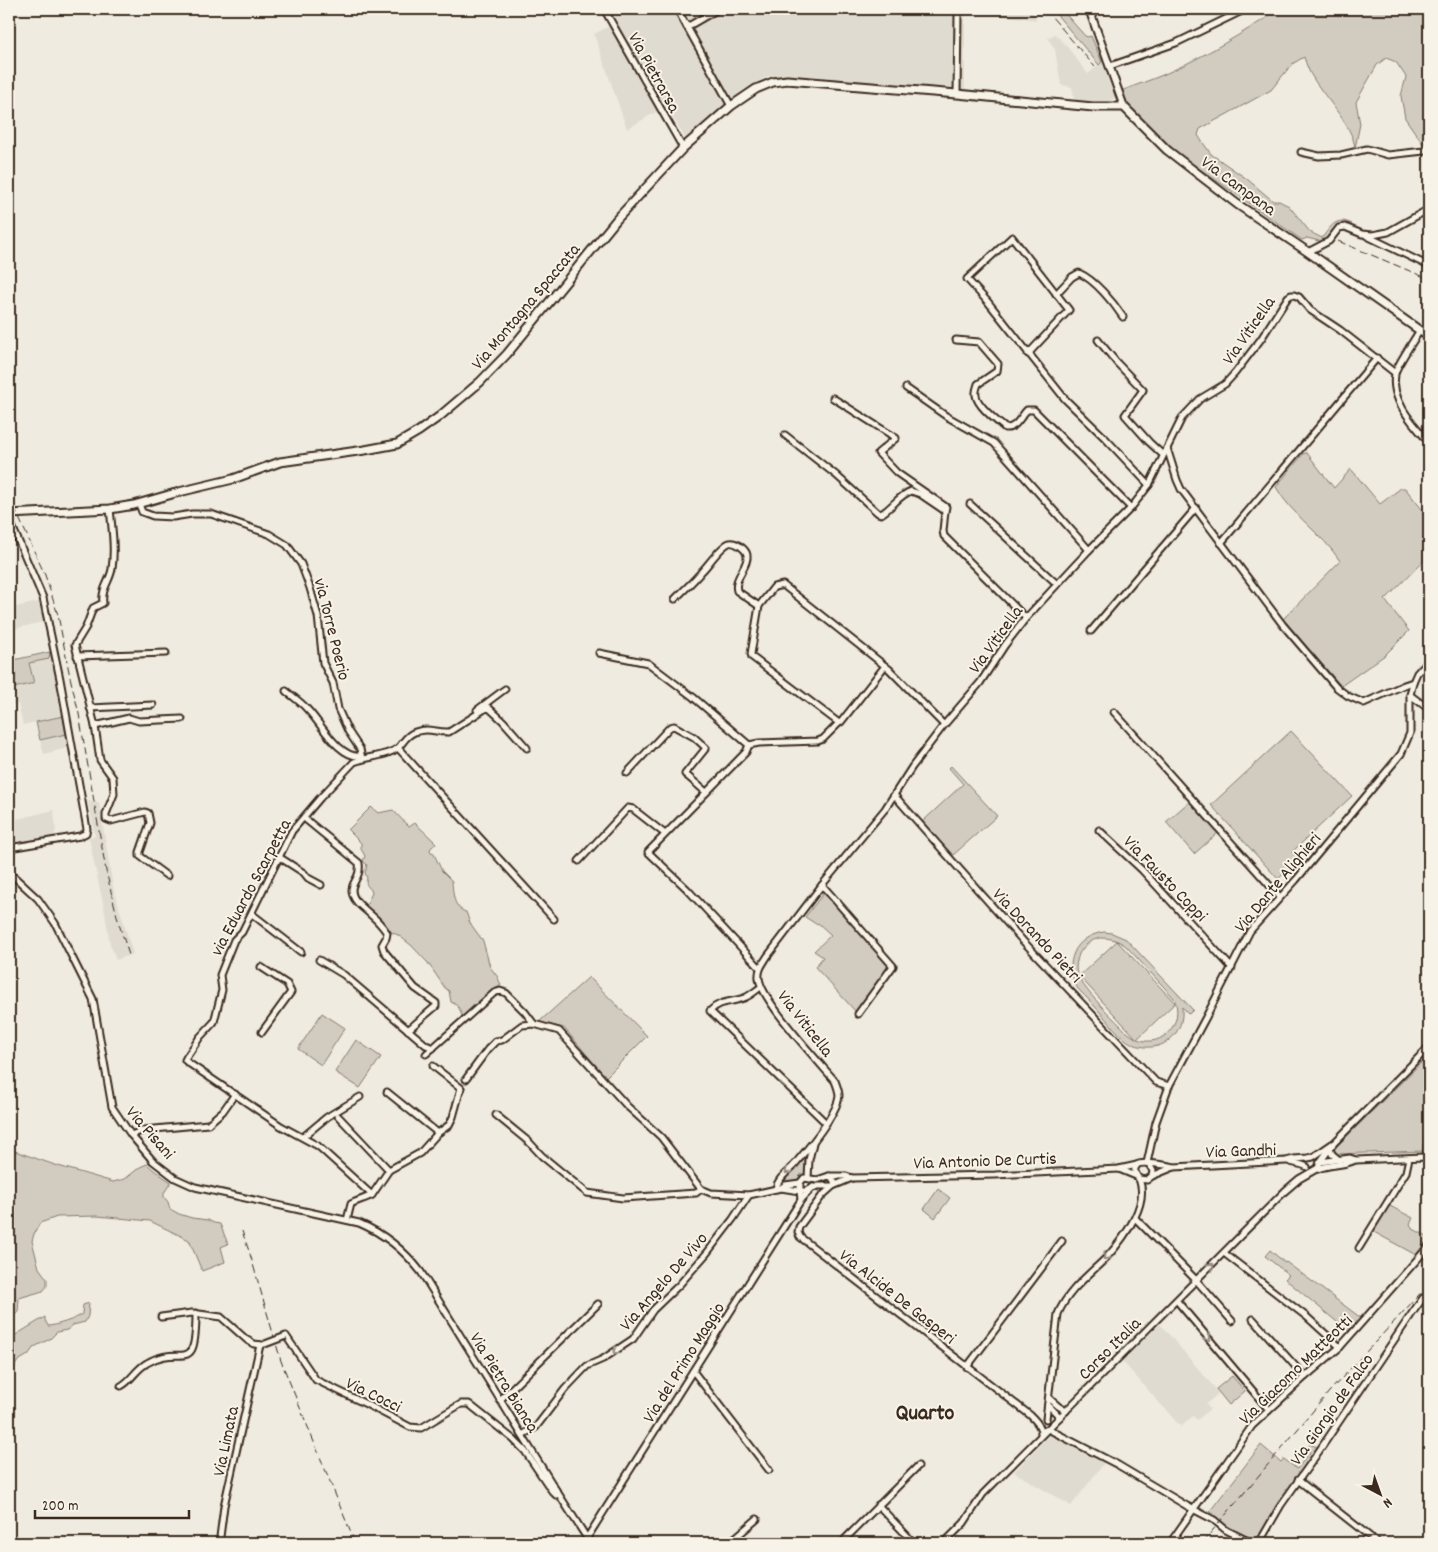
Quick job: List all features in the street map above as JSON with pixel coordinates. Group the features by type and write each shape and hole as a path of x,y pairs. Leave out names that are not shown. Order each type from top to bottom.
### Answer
{"main road":[{"name":"Via Montagna Spaccata","path":"9,514 110,508 138,504 234,479 280,462 397,444 419,431 480,382 507,354 617,218 683,148 731,106 756,89 773,82 787,80 1093,107 1124,107"},
{"name":"Via Campana","path":"1124,107 1168,150 1237,204 1429,337"}],"street":[{"name":"Via Pietrarsa","path":"604,9 683,148"},
{"path":"677,9 731,106"},
{"path":"687,27 718,9"},
{"path":"955,9 958,14 957,94"},
{"name":"Via Campana","path":"1089,9 1124,107"},
{"path":"1110,66 1176,42 1246,9"},
{"path":"1301,152 1319,156 1341,155 1367,149 1388,156 1424,151 1429,148"},
{"path":"1362,234 1373,235 1388,232 1429,209"},
{"path":"1308,252 1329,241 1340,228 1345,227 1429,266"},
{"path":"1028,354 1068,310 1012,237 968,279 988,302 1028,354 1065,399 1149,485"},
{"path":"1056,294 1079,273 1088,277 1113,302 1123,317"},
{"name":"Via Viticella","path":"779,1188 780,1180 802,1156 826,1123 838,1101 838,1096 837,1085 774,1008 761,987 759,978 760,968 822,884 885,809 912,768 944,725 980,683 1026,618 1131,508 1149,485 1182,418 1200,399 1217,390 1230,379 1261,339 1278,311 1291,295 1298,297 1310,310 1340,330 1395,372"},
{"path":"1420,330 1395,372 1395,384 1401,406 1429,442"},
{"path":"956,340 979,342 998,364 997,371 978,384 975,394 978,402 993,418 1005,428 1009,428 1015,425 1026,410 1034,410 1131,508"},
{"path":"1098,340 1143,390 1125,415 1148,442 1163,455"},
{"path":"1221,543 1377,358"},
{"path":"906,388 946,416 994,443 1089,550"},
{"path":"833,398 896,438 878,453 897,472 946,507 944,536 1026,618"},
{"path":"785,435 836,475 881,514 886,512 903,495 911,491 920,494 945,511"},
{"path":"1167,447 1181,489 1283,624 1336,687 1348,696 1364,703 1409,682 1413,682"},
{"name":"via Torre Poerio","path":"138,504 142,512 153,516 173,517 211,514 269,534 287,545 301,564 310,588 318,616 323,663 333,683 338,709 344,724 358,745 361,757"},
{"path":"970,504 1057,584"},
{"path":"110,508 111,574 104,588 103,602 93,608 86,627 75,645 100,760 113,778 114,794 106,814 106,820 111,821 145,812 148,813 150,823 140,856 167,876"},
{"path":"1091,631 1196,508"},
{"path":"9,519 43,598 87,829 86,833 80,836 9,848"},
{"path":"675,599 722,549 728,544 733,543 745,550 747,554 737,582 737,591 759,606"},
{"path":"839,723 752,657 759,606 774,587 783,585 885,666 944,725"},
{"path":"77,656 166,653"},
{"path":"599,653 648,663 693,697 749,745"},
{"name":"Via Dante Alighieri","path":"1148,1163 1156,1122 1169,1086 1250,931 1296,880 1401,754 1410,733 1410,695 1413,682 1417,673 1429,660"},
{"path":"749,745 818,741 823,739 841,722 885,666"},
{"path":"442,732 470,715 505,689"},
{"path":"286,691 306,708 344,752 361,757"},
{"path":"1410,695 1429,709"},
{"path":"90,708 153,705"},
{"name":"via Eduardo Scarpetta","path":"372,1195 318,1146 281,1126 185,1060 200,1037 214,1022 222,990 220,975 234,940 242,932 252,914 292,831 354,762 361,757 370,759 398,748 405,739 416,732 436,730 449,732 488,707 504,721 527,748"},
{"path":"1114,712 1280,897"},
{"path":"94,726 129,718 139,721 182,719"},
{"path":"627,773 670,727 674,726 694,737 706,748 685,774 706,792"},
{"path":"749,745 746,752 648,852 688,889 760,968"},
{"path":"398,748 554,919"},
{"name":"Via Dorando Pietri","path":"894,795 1023,941 1156,1082 1169,1086"},
{"path":"579,861 628,808 633,809 665,834"},
{"path":"304,818 359,863 358,876 351,888 352,892 361,906 371,914 387,933 382,945 384,951 415,988 436,1003 436,1006 408,1030"},
{"name":"Via Fausto Coppi","path":"1099,830 1142,870 1232,968"},
{"path":"279,857 321,885"},
{"name":"Via Pisani","path":"9,872 38,899 55,923 93,999 112,1107 131,1135 153,1160 175,1178 195,1187 347,1220 372,1228 391,1240"},
{"path":"822,884 893,966 858,1014"},
{"path":"252,914 301,952"},
{"path":"319,960 344,975 426,1045 433,1048"},
{"path":"261,967 287,984 291,992 262,1032"},
{"path":"761,987 745,998 722,1002 710,1011 826,1123"},
{"path":"426,1054 494,993 500,991 506,993 534,1024"},
{"path":"466,1079 496,1041 502,1040 522,1025 534,1024 559,1031 627,1106 661,1137 701,1189 696,1193 623,1198 587,1193 496,1115"},
{"path":"1316,1170 1334,1143 1429,1047"},
{"path":"347,1220 351,1204 372,1195 389,1170 420,1153 438,1133 449,1125 461,1088 433,1066"},
{"path":"387,1092 438,1133"},
{"path":"131,1135 144,1130 208,1124 222,1111 235,1094"},
{"path":"303,1137 327,1117 360,1097"},
{"path":"338,1116 389,1170"},
{"path":"1429,1118 1427,1150 1429,1160"},
{"path":"808,1178 809,1160 814,1140"},
{"path":"1306,1167 1306,1162 1311,1157 1334,1143"},
{"path":"1330,1149 1332,1154 1339,1160"},
{"path":"802,1156 809,1160"},
{"path":"1311,1157 1317,1158 1320,1162"},
{"name":"Via Gandhi","path":"1150,1177 1174,1167 1288,1161 1294,1158 1311,1157"},
{"path":"1320,1162 1350,1158 1356,1160 1423,1157 1429,1160"},
{"path":"1359,1248 1406,1172 1409,1158"},
{"path":"1288,1161 1293,1164 1303,1164 1310,1170 1316,1170 1356,1160"},
{"path":"1041,1436 1040,1427 1048,1405 1058,1314 1062,1305 1080,1282 1121,1240 1135,1218 1142,1192 1153,1171 1148,1163 1142,1162 1135,1170 1142,1192"},
{"name":"Via Gandhi","path":"1148,1163 1174,1167"},
{"name":"Via Antonio De Curtis","path":"701,1189 711,1193 749,1195 800,1183 808,1178 817,1180 829,1176 852,1178 996,1175 1119,1169 1138,1165"},
{"name":"Via Antonio De Curtis","path":"1119,1169 1137,1177"},
{"name":"Corso Italia","path":"944,1543 964,1523 983,1494 1177,1301 1284,1191 1299,1179 1316,1170"},
{"path":"829,1176 834,1180 833,1186"},
{"path":"1137,1177 1144,1180 1150,1177"},
{"name":"Via Antonio De Curtis","path":"779,1188 805,1191 816,1186 833,1186 852,1178"},
{"path":"800,1183 801,1200"},
{"path":"816,1186 823,1190 822,1196"},
{"name":"Via del Primo Maggio","path":"589,1541 693,1370 801,1200 816,1186"},
{"name":"Via Alcide De Gasperi","path":"833,1186 822,1196 799,1227 800,1237 1030,1415 1040,1427"},
{"name":"Via Angelo De Vivo","path":"522,1435 536,1427 565,1389 587,1366 603,1359 633,1339 653,1310 707,1253 749,1195"},
{"path":"1135,1218 1196,1280 1232,1321"},
{"name":"Via Pietra Bianca","path":"391,1240 409,1256 421,1272 589,1541"},
{"path":"967,1366 1062,1241"},
{"name":"Via Giacomo Matteotti","path":"1170,1543 1252,1426 1340,1347 1429,1246"},
{"path":"1224,1253 1306,1317 1340,1347"},
{"name":"Via Giorgio de Falco","path":"1260,1543 1281,1505 1423,1298 1429,1297"},
{"path":"1177,1301 1269,1410"},
{"path":"500,1400 598,1304"},
{"path":"161,1317 190,1313 221,1317 247,1340 263,1345"},
{"path":"121,1386 146,1363 158,1358 184,1356 190,1353 194,1346 196,1313"},
{"path":"1253,1319 1305,1377"},
{"name":"Via Cocci","path":"263,1345 286,1336 316,1380 410,1427 421,1428 461,1404 469,1404 525,1451 552,1491 563,1500"},
{"name":"Via Limata","path":"222,1543 220,1537 224,1506 263,1345"},
{"path":"693,1370 769,1470"},
{"path":"1049,1397 1058,1406 1066,1410"},
{"path":"1048,1405 1060,1417"},
{"name":"Via Alcide De Gasperi","path":"1030,1415 1044,1420"},
{"path":"1044,1420 1050,1424 1048,1429"},
{"path":"1040,1427 1044,1430 1048,1429 1118,1465 1214,1520 1226,1530 1252,1543"},
{"path":"845,1539 918,1466"},
{"path":"1298,1480 1378,1543"},
{"path":"878,1505 914,1543"},
{"path":"729,1543 757,1519"}],"shaded area":[{"path":"608,9 1030,9 1037,20 965,11 965,89 768,76 741,92 685,138 666,106 627,129 594,34 615,23"},
{"path":"1052,9 1061,9 1085,36 1091,36 1102,62 1099,65"},
{"path":"1280,9 1429,9 1429,146 1427,148 1405,118 1401,96 1406,77 1396,62 1386,58 1377,65 1356,102 1360,124 1355,148 1353,139 1344,121 1318,86 1304,57 1292,64 1271,90 1200,129 1198,135 1211,154 1247,179 1273,201 1279,201 1289,206 1310,232 1322,238 1331,226 1338,222 1342,221 1352,224 1339,226 1323,242 1307,238 1302,240 1184,158 1142,123 1126,106 1121,91 1195,60"},
{"path":"1055,34 1088,74 1102,62 1115,96 1114,98 1109,102 1075,101 1072,87 1061,85 1055,50 1048,38"},
{"path":"1304,453 1307,453 1334,488 1351,469 1380,504 1401,488 1405,488 1429,518 1429,555 1385,600 1409,631 1385,655 1341,686 1283,619 1340,561 1325,542 1290,507 1276,487"},
{"path":"42,601 47,621 9,630 9,603 11,608"},
{"path":"50,652 49,659 29,663 34,683 14,688 9,661"},
{"path":"57,657 69,714 23,725 18,704 10,706 9,690 34,683 29,663"},
{"path":"63,716 66,734 40,740 36,722"},
{"path":"1291,731 1352,796 1292,852 1299,860 1278,879 1211,805"},
{"path":"68,733 71,747 44,754 40,740"},
{"path":"951,766 997,816 952,856 922,822 963,784 949,768"},
{"path":"88,801 99,803 113,887 133,954 116,960 110,944 89,837 95,836"},
{"path":"1190,801 1218,833 1194,854 1166,822"},
{"path":"371,807 378,813 393,810 409,827 415,823 436,843 430,849 431,853 433,852 442,871 452,881 456,904 466,912 470,923 483,941 490,967 501,985 462,1017 459,1008 451,1002 449,991 428,963 411,945 389,931 366,906 372,893 366,884 367,878 365,873 367,865 363,861 365,856 361,849 361,843 348,830"},
{"path":"54,810 56,829 52,841 9,847 9,821"},
{"path":"826,893 889,967 856,1012 815,967 823,957 814,951 831,935 818,923 816,924 805,917 823,894"},
{"path":"1104,932 1112,933 1126,939 1193,1010 1189,1014 1182,1007 1180,1026 1168,1041 1152,1047 1135,1045 1119,1034 1078,989 1071,970 1074,952 1085,939","holes":["1100,938 1111,939 1126,946 1174,998 1177,1007 1177,1016 1174,1024 1163,1037 1147,1041 1137,1039 1128,1033 1085,987 1077,973 1076,966 1079,954 1085,946"]},
{"path":"1117,941 1175,1003 1137,1039 1079,976"},
{"path":"589,977 647,1036 606,1077 564,1028 539,1022"},
{"path":"322,1013 345,1028 321,1065 298,1049"},
{"path":"356,1040 381,1057 360,1088 335,1072"},
{"path":"1429,1055 1429,1104 1425,1151 1336,1154 1334,1149"},
{"path":"9,1149 113,1182 125,1179 147,1164 171,1182 164,1193 170,1209 192,1218 220,1224 228,1244 221,1247 225,1262 202,1271 189,1240 150,1221 97,1216 57,1217 40,1223 32,1241 39,1268 47,1279 47,1286 43,1291 19,1298 18,1312 9,1320"},
{"path":"803,1160 807,1164 805,1173 796,1181 783,1183 783,1180"},
{"path":"938,1189 950,1198 935,1218 924,1209"},
{"path":"1388,1205 1413,1218 1410,1224 1413,1229 1429,1237 1416,1255 1372,1231"},
{"path":"1270,1250 1361,1318 1348,1331 1285,1279 1289,1275 1265,1256"},
{"path":"89,1303 88,1316 85,1322 57,1332 50,1339 34,1347 28,1355 9,1369 9,1339 45,1317 48,1326 75,1318 82,1314 83,1305"},
{"path":"1160,1324 1219,1393 1206,1404 1210,1409 1197,1420 1193,1416 1181,1427 1122,1361"},
{"path":"1232,1376 1245,1391 1229,1405 1216,1389"},
{"path":"1051,1433 1104,1463 1071,1506 1014,1472"},
{"path":"1310,1444 1317,1447 1257,1539 1231,1528 1210,1511 1261,1445 1281,1462 1284,1459 1297,1469 1310,1452 1307,1449"}],"railway":[{"path":"1045,9 1095,67"},
{"path":"1338,241 1429,279"},
{"path":"9,496 45,575 58,615 79,714 106,871 129,955"},
{"path":"242,1231 281,1361 355,1543"},
{"path":"1202,1543 1329,1392 1429,1284"}],"district":[{"name":"Quarto","path":"925,1411"}]}
